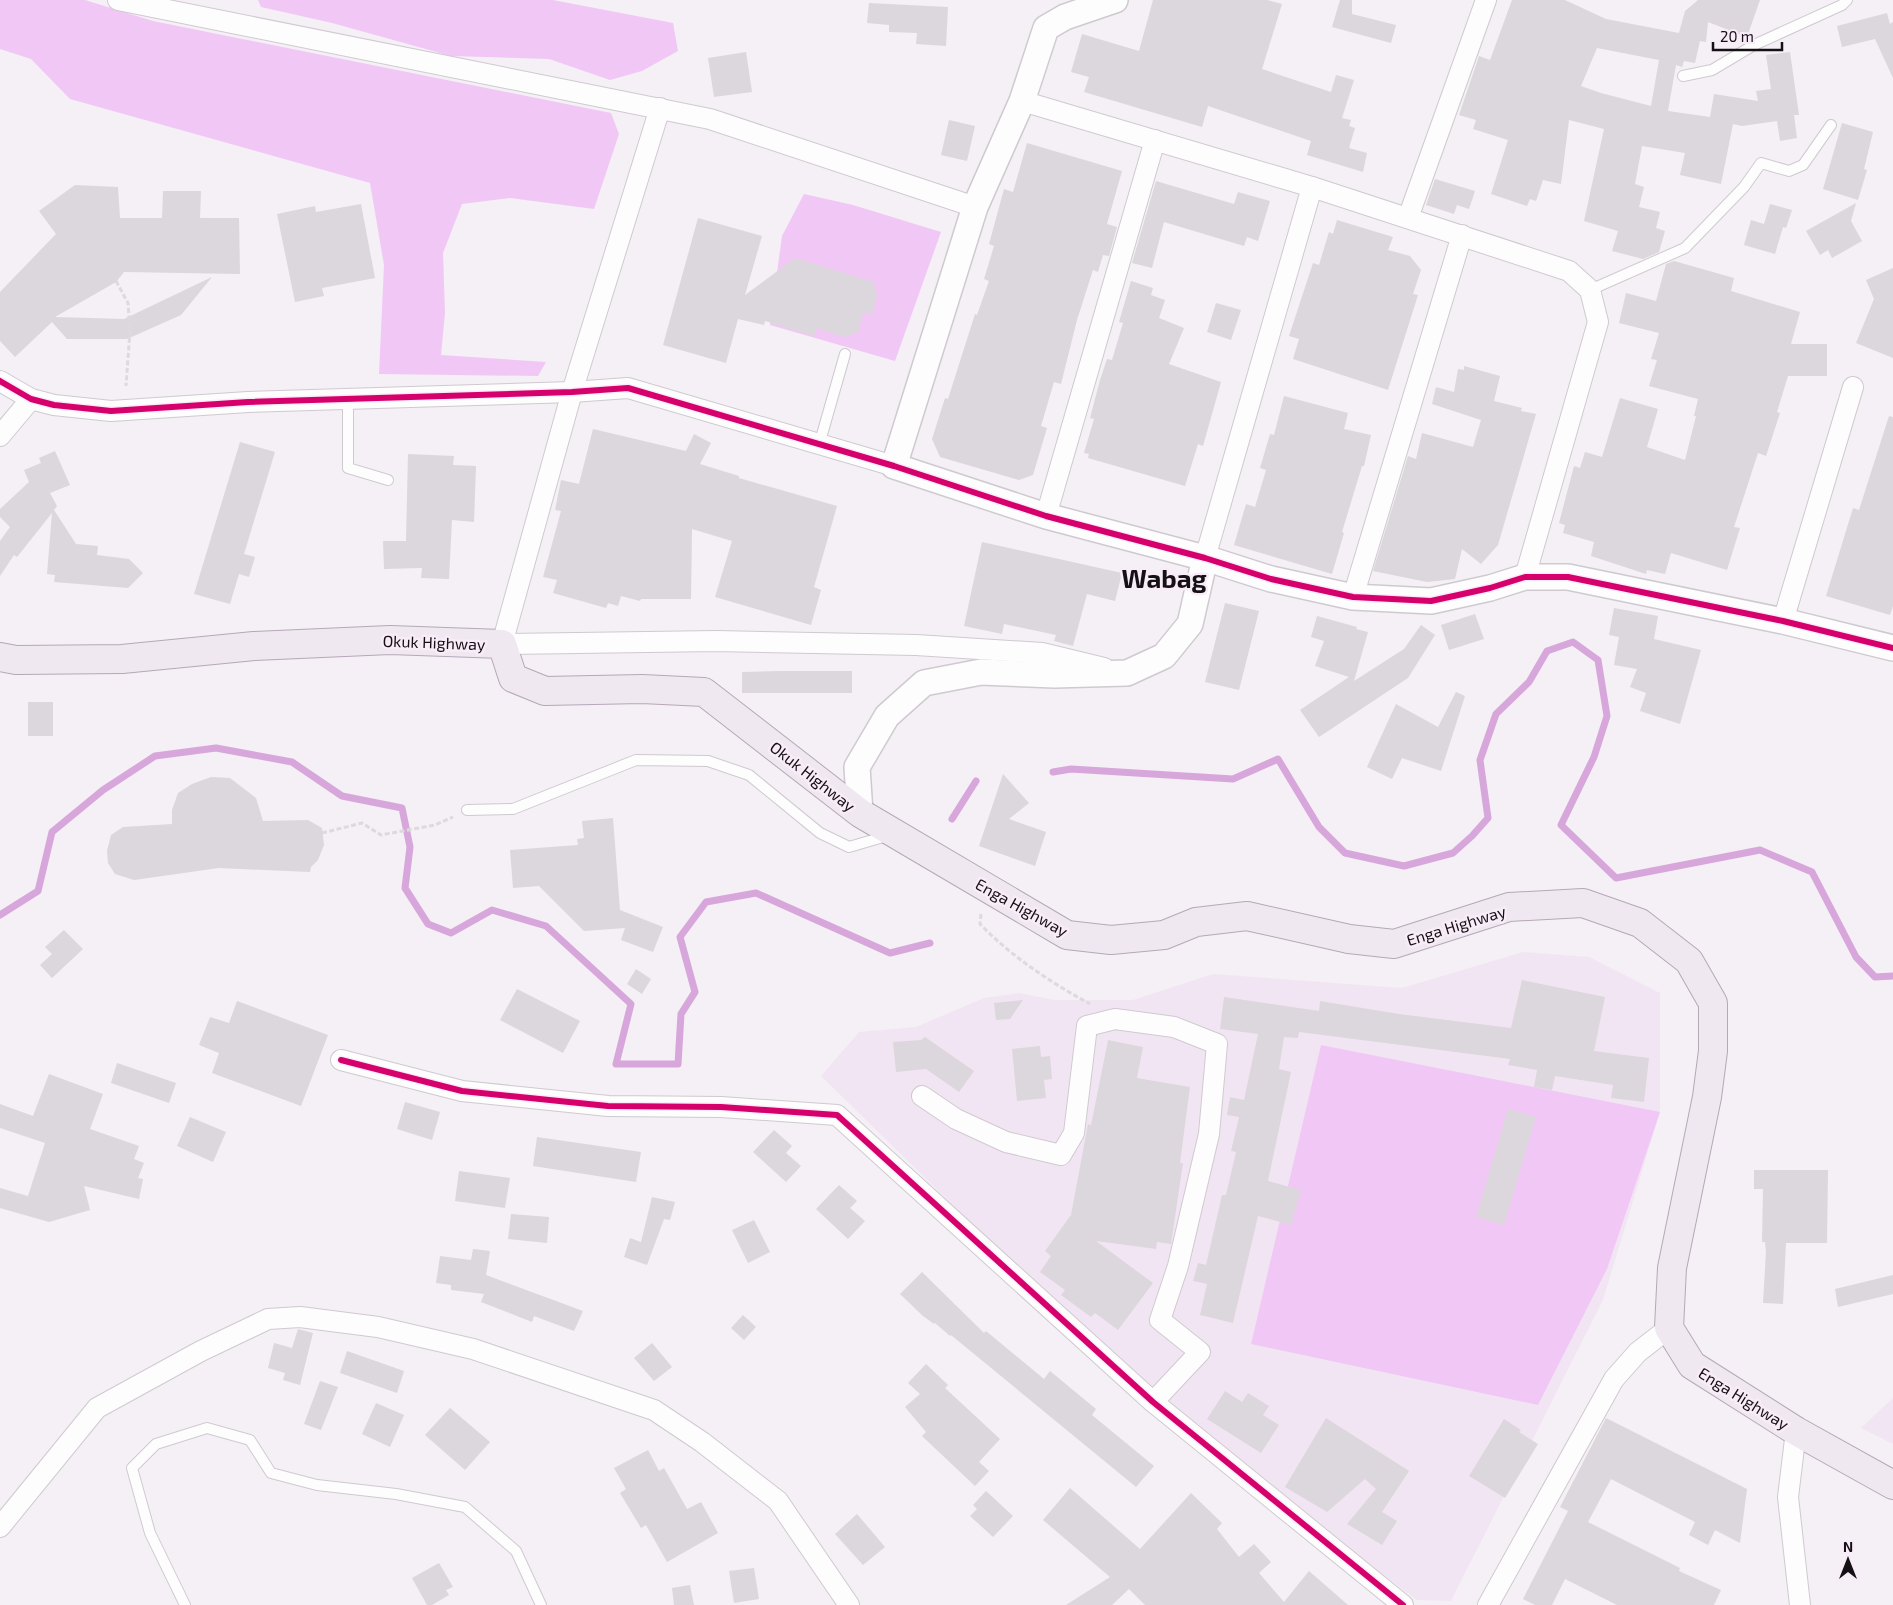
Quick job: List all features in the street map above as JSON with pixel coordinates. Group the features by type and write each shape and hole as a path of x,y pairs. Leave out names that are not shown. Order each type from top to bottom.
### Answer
{"main road":[{"name":"Okuk Highway","path":"0,657 16,660 122,659 254,646 390,640 502,644 513,678 545,691 642,689 704,692 860,813"},
{"name":"Enga Highway","path":"860,813 1066,935 1111,940 1164,935 1196,922 1247,916 1349,939 1394,944 1510,908 1583,903 1640,923 1689,961 1713,1003 1713,1051 1707,1097 1672,1268 1669,1328 1692,1365 1796,1431 1893,1485"}],"street":[{"path":"118,0 710,119 975,207"},
{"path":"894,466 975,207 1022,101 1046,28 1065,17 1115,0"},
{"path":"1408,218 1486,0"},
{"path":"1022,101 1312,188 1568,271 1590,290 1598,322 1525,577"},
{"path":"660,108 572,392 502,644 716,640 916,645 1042,653 1127,673"},
{"path":"1046,516 1155,140"},
{"path":"860,813 857,767 887,716 924,683 981,672 1054,675 1127,673 1164,656 1190,624 1205,558 1312,188"},
{"path":"1353,597 1462,236"},
{"path":"0,381 31,399 54,405 111,411 248,402 572,392 628,388 894,466 1046,516 1205,558 1271,579 1353,597 1431,601 1490,588 1525,577 1568,577 1783,621 1893,648"},
{"path":"1783,621 1853,387"},
{"path":"0,436 31,399"},
{"path":"922,1096 956,1119 1006,1142 1061,1155 1074,1133 1087,1026 1114,1019 1174,1028 1217,1044 1209,1134 1178,1266 1160,1320 1200,1352 1153,1402"},
{"path":"341,1060 472,1092 608,1106 722,1107 837,1115 1153,1402 1403,1605"},
{"path":"0,1527 97,1408 201,1351 268,1319 300,1317 378,1327 473,1349 654,1410 702,1442 778,1500 849,1605"},
{"path":"1488,1605 1614,1379 1638,1352 1669,1328"},
{"path":"1796,1431 1788,1497 1800,1605"}],"lane":[{"path":"1683,76 1712,70 1754,45 1842,5 1847,0"},
{"path":"1590,290 1685,248 1744,187 1761,163 1789,171 1803,165 1831,125"},
{"path":"820,445 845,354"},
{"path":"348,400 348,468 388,480"},
{"path":"467,810 513,809 636,760 708,761 749,775 820,833 849,847 896,834"},
{"path":"185,1605 150,1533 132,1468 156,1444 207,1428 250,1440 270,1473 317,1485 396,1494 465,1507 516,1551 541,1605"}],"path":[{"path":"116,282 128,303 130,331 126,386"},
{"path":"322,833 362,823 381,835 436,825 467,810"},
{"path":"992,891 982,910 980,924 997,941 1048,980 1114,1019"}],"shaded area":[{"path":"0,0 85,0 153,21 611,113 619,134 594,209 510,198 462,204 443,253 445,313 441,355 546,362 538,376 379,374 384,265 370,183 70,99 31,59 0,49"},
{"path":"258,0 553,0 673,23 678,51 642,71 610,80 549,59 451,56 332,23 261,7"},
{"path":"804,194 853,205 941,232 895,361 770,325 782,236"},
{"path":"1523,952 1589,957 1660,993 1660,1112 1603,1300 1451,1601 1417,1600 1250,1475 1115,1364 821,1076 859,1032 916,1027 984,998 1019,993 1054,1000 1133,1000 1213,974 1402,988"},
{"path":"1321,1045 1660,1112 1607,1269 1538,1405 1251,1344"},
{"path":"1893,1398 1893,1444 1861,1428"}],"building":[{"path":"1153,0 1267,0 1282,4 1262,69 1331,92 1336,75 1354,80 1342,118 1351,120 1349,126 1355,128 1349,148 1367,153 1363,172 1307,155 1311,141 1208,106 1202,127 1084,92 1089,77 1071,72 1082,34 1139,51"},
{"path":"1340,0 1352,0 1352,14 1396,25 1391,43 1332,27"},
{"path":"1512,0 1565,0 1606,19 1679,33 1685,11 1698,0 1760,0 1747,37 1708,22 1706,42 1700,41 1695,63 1684,61 1682,67 1676,65 1668,111 1710,117 1714,94 1758,101 1756,91 1771,89 1766,55 1790,52 1799,115 1794,115 1797,138 1780,141 1777,121 1742,126 1733,124 1721,184 1680,175 1685,153 1642,146 1635,184 1644,187 1639,207 1660,212 1656,228 1665,231 1659,252 1643,259 1612,251 1618,231 1584,221 1604,129 1569,120 1561,184 1543,180 1536,201 1530,199 1527,206 1491,194 1508,140 1473,129 1476,120 1459,115 1479,56 1490,60","holes":["1597,48 1659,60 1651,106 1581,86"]},
{"path":"869,3 948,7 946,46 916,44 917,33 889,32 889,25 867,23"},
{"path":"1887,13 1890,24 1893,22 1893,78 1875,39 1842,47 1837,26"},
{"path":"746,52 752,92 714,97 708,58"},
{"path":"949,120 975,126 967,161 941,155"},
{"path":"1842,123 1873,132 1864,169 1867,170 1858,200 1823,189"},
{"path":"1027,143 1122,171 1107,224 1117,227 1109,256 1103,255 1098,272 1093,270 1077,320 1061,384 1054,382 1041,426 1047,428 1033,475 1019,480 940,457 932,439 945,398 948,399 975,314 977,315 989,281 984,279 994,246 989,244 1004,189 1013,192"},
{"path":"1435,179 1475,191 1469,209 1457,205 1454,214 1426,205"},
{"path":"1156,181 1234,204 1238,192 1270,201 1258,241 1247,237 1244,246 1164,222 1152,268 1132,263"},
{"path":"75,185 118,187 120,218 162,218 163,191 201,191 200,218 239,218 240,274 124,272 116,282 55,317 124,319 212,277 181,315 127,339 67,339 52,322 15,357 0,341 0,292 56,234 39,211"},
{"path":"1856,203 1851,221 1862,241 1832,258 1828,250 1820,255 1806,231"},
{"path":"361,204 375,278 322,288 324,296 295,302 277,214 315,206 316,212"},
{"path":"1770,204 1792,210 1786,228 1783,227 1775,254 1744,245 1751,220 1764,224"},
{"path":"698,218 762,236 745,295 795,258 873,282 877,293 872,314 863,312 858,332 845,337 816,328 814,336 765,321 764,325 738,319 726,363 663,345"},
{"path":"1337,220 1393,237 1388,250 1410,256 1421,270 1413,294 1418,295 1388,390 1293,359 1299,339 1289,336 1313,263 1319,265 1329,232 1333,234"},
{"path":"1674,261 1734,278 1731,291 1800,312 1791,344 1827,344 1827,376 1788,376 1777,412 1780,413 1766,456 1758,453 1734,527 1740,528 1727,570 1671,553 1665,574 1647,570 1646,574 1591,556 1594,542 1563,533 1565,525 1559,523 1574,466 1580,468 1585,452 1602,457 1620,398 1658,409 1647,447 1685,460 1696,416 1694,416 1698,399 1649,386 1657,360 1651,359 1659,333 1619,323 1626,293 1656,301 1666,264"},
{"path":"1893,268 1893,358 1856,343 1874,299 1866,280"},
{"path":"1131,281 1153,288 1151,295 1165,300 1159,318 1184,328 1169,364 1221,382 1203,446 1198,444 1185,486 1088,458 1089,454 1084,453 1094,419 1090,418 1100,380 1107,359 1112,360 1123,323 1119,322"},
{"path":"1216,303 1241,310 1231,340 1207,332"},
{"path":"1464,366 1500,376 1494,401 1522,408 1521,411 1536,414 1498,545 1481,564 1462,549 1455,579 1427,582 1373,571 1408,456 1416,459 1422,433 1473,447 1481,420 1432,404 1436,387 1454,392 1458,369 1464,370"},
{"path":"1284,396 1348,413 1344,429 1371,435 1364,466 1362,466 1342,532 1344,533 1332,574 1234,545 1246,504 1255,507 1266,470 1260,468 1270,434 1274,435"},
{"path":"1889,416 1893,417 1893,606 1890,615 1826,596 1853,508 1859,510"},
{"path":"593,429 686,451 694,434 711,443 700,464 739,476 739,478 837,506 814,587 821,590 811,625 715,597 732,541 692,529 691,599 641,599 640,601 621,596 618,606 608,603 606,608 553,593 557,580 543,577 561,511 555,510 561,480 579,484"},
{"path":"240,442 275,452 244,554 255,557 249,577 239,574 230,604 194,594"},
{"path":"55,451 70,485 50,493 57,506 54,510 76,544 98,546 97,555 129,559 143,573 128,588 54,582 55,575 47,574 52,513 17,557 14,555 0,576 0,541 10,527 0,517 0,509 29,482 24,470 41,463 39,458"},
{"path":"408,454 454,456 453,465 476,466 474,522 452,520 449,579 421,578 422,568 384,569 383,541 406,541"},
{"path":"982,542 1122,573 1115,601 1087,594 1073,646 1054,641 1056,635 1004,624 1002,634 964,626"},
{"path":"1225,603 1259,611 1239,690 1205,682"},
{"path":"1614,608 1658,616 1654,639 1701,650 1680,724 1640,711 1646,693 1630,687 1637,669 1614,665 1619,637 1609,635"},
{"path":"1475,614 1484,639 1449,650 1441,625"},
{"path":"1317,616 1368,632 1354,681 1404,649 1421,625 1435,635 1408,678 1319,737 1300,710 1349,677 1315,666 1324,641 1311,637"},
{"path":"852,671 852,693 742,693 742,672"},
{"path":"1456,692 1465,696 1441,771 1402,758 1392,779 1367,767 1396,704 1438,727"},
{"path":"28,702 53,702 53,736 28,736"},
{"path":"1003,774 1029,803 1009,819 1046,832 1035,866 979,846"},
{"path":"211,777 230,778 256,798 263,821 308,820 322,828 324,845 318,860 311,867 310,872 219,868 134,880 115,874 108,863 107,851 111,835 123,827 172,824 172,810 178,793 192,784"},
{"path":"613,818 620,910 663,927 653,952 621,940 625,928 584,931 539,886 513,888 510,850 578,845 577,839 584,838 582,821"},
{"path":"64,930 83,949 52,978 40,965 52,954 45,947"},
{"path":"636,969 651,979 642,994 627,984"},
{"path":"1522,980 1605,997 1594,1051 1649,1058 1644,1102 1611,1098 1613,1085 1555,1076 1552,1090 1534,1087 1537,1070 1508,1065 1510,1059 1299,1032 1298,1038 1284,1037 1279,1069 1291,1072 1268,1181 1301,1190 1291,1225 1258,1216 1233,1323 1200,1315 1207,1284 1193,1281 1198,1263 1206,1265 1222,1195 1226,1195 1236,1152 1231,1151 1239,1117 1227,1115 1230,1097 1244,1100 1258,1034 1220,1029 1224,997 1319,1011 1320,1001 1399,1014 1511,1028"},
{"path":"517,989 580,1021 563,1053 500,1020"},
{"path":"1023,1000 1010,1019 996,1020 994,1003"},
{"path":"237,1001 328,1035 301,1106 212,1073 219,1053 199,1045 210,1017 229,1023"},
{"path":"925,1037 974,1071 959,1092 926,1069 896,1072 893,1042 921,1040"},
{"path":"1108,1040 1143,1047 1137,1078 1190,1087 1180,1163 1183,1163 1171,1244 1157,1242 1156,1249 1096,1241 1153,1283 1118,1330 1095,1313 1091,1317 1061,1295 1065,1290 1040,1272 1051,1256 1045,1251 1071,1215 1088,1124 1091,1125"},
{"path":"1040,1046 1041,1057 1050,1056 1052,1079 1044,1080 1046,1098 1017,1101 1012,1049"},
{"path":"117,1063 176,1083 169,1103 111,1083"},
{"path":"49,1074 103,1094 90,1129 139,1146 134,1159 144,1163 138,1178 143,1179 139,1199 84,1186 90,1210 49,1222 0,1208 0,1188 28,1196 45,1143 0,1128 0,1104 33,1116"},
{"path":"405,1102 440,1112 432,1140 397,1129"},
{"path":"1508,1109 1536,1117 1504,1225 1476,1217"},
{"path":"190,1117 226,1132 213,1162 177,1146"},
{"path":"774,1130 792,1146 786,1153 801,1166 786,1182 753,1152"},
{"path":"537,1137 641,1152 636,1182 533,1166"},
{"path":"1754,1170 1828,1170 1827,1243 1786,1243 1783,1304 1763,1303 1766,1252 1765,1242 1762,1242 1763,1189 1754,1189"},
{"path":"459,1171 510,1178 505,1208 455,1201"},
{"path":"839,1185 857,1201 850,1208 865,1221 848,1239 816,1209"},
{"path":"652,1197 675,1202 670,1220 664,1219 647,1265 624,1257 630,1238 641,1242"},
{"path":"511,1214 549,1217 547,1243 508,1239"},
{"path":"754,1220 770,1252 748,1263 732,1230"},
{"path":"473,1249 490,1251 486,1275 583,1311 574,1331 534,1316 532,1322 481,1302 484,1294 451,1290 451,1285 436,1283 440,1256 471,1260"},
{"path":"922,1272 984,1333 986,1331 1044,1379 1050,1371 1096,1409 1092,1415 1154,1466 1136,1487 951,1335 923,1316 900,1294"},
{"path":"1893,1275 1893,1294 1838,1307 1835,1289"},
{"path":"743,1315 756,1327 744,1340 731,1328"},
{"path":"298,1329 313,1333 300,1385 283,1380 285,1373 268,1368 274,1343 292,1348"},
{"path":"652,1343 672,1367 654,1381 634,1358"},
{"path":"347,1351 404,1371 397,1393 340,1373"},
{"path":"926,1364 948,1385 945,1388 1000,1439 979,1462 989,1471 975,1486 922,1436 926,1432 905,1407 920,1394 908,1383"},
{"path":"320,1381 338,1387 321,1430 304,1424"},
{"path":"1225,1391 1242,1402 1248,1393 1269,1406 1263,1415 1279,1425 1261,1453 1207,1419"},
{"path":"376,1403 404,1415 390,1447 362,1434"},
{"path":"450,1408 490,1442 465,1470 425,1435"},
{"path":"1326,1418 1409,1471 1382,1512 1397,1521 1382,1545 1347,1524 1376,1489 1365,1479 1327,1512 1285,1487"},
{"path":"1606,1418 1747,1489 1740,1543 1715,1530 1708,1545 1689,1535 1695,1522 1611,1479 1588,1522 1680,1568 1679,1571 1721,1590 1714,1605 1617,1605 1565,1579 1552,1605 1535,1605 1523,1599 1568,1511 1560,1507"},
{"path":"1504,1419 1521,1430 1519,1432 1538,1444 1505,1498 1469,1476"},
{"path":"648,1450 659,1471 664,1468 687,1509 701,1502 718,1533 667,1562 646,1525 641,1528 620,1493 626,1489 614,1468"},
{"path":"1070,1488 1140,1549 1191,1493 1222,1523 1217,1529 1239,1557 1254,1544 1271,1562 1259,1573 1284,1602 1309,1571 1348,1605 1145,1605 1129,1589 1112,1605 1066,1605 1110,1577 1043,1520"},
{"path":"986,1491 1013,1516 993,1537 970,1516 977,1509 973,1505"},
{"path":"857,1514 885,1547 863,1565 835,1534"},
{"path":"439,1563 453,1587 446,1590 449,1595 432,1605 427,1605 412,1578"},
{"path":"754,1568 759,1599 734,1603 729,1571"},
{"path":"690,1585 694,1605 674,1605 672,1588"}],"waterway":[{"path":"1053,772 1071,769 1233,779 1278,759 1319,827 1345,853 1404,866 1453,853 1488,818 1480,760 1496,714 1529,682 1547,651 1573,642 1598,660 1607,716 1594,757 1561,825 1616,878 1760,850 1812,872 1856,957 1875,977 1893,976"},
{"path":"0,915 38,891 52,832 103,790 155,756 216,748 292,762 342,796 402,808 410,847 405,888 428,924 451,933 492,910 546,926 631,1004 616,1064 678,1064 681,1014 695,992 680,937 706,902 756,893 890,953 930,943"},
{"path":"952,819 976,781"}],"cycle path":[{"path":"0,381 31,399 54,405 111,411 248,402 572,392 628,388 894,466 1046,516 1205,558 1271,579 1353,597 1431,601 1490,588 1525,577 1568,577 1783,621 1893,648"},
{"path":"341,1060 462,1091 608,1106 721,1107 837,1115 1153,1402 1403,1605"}],"district":[{"name":"Wabag","path":"1164,577"}]}
